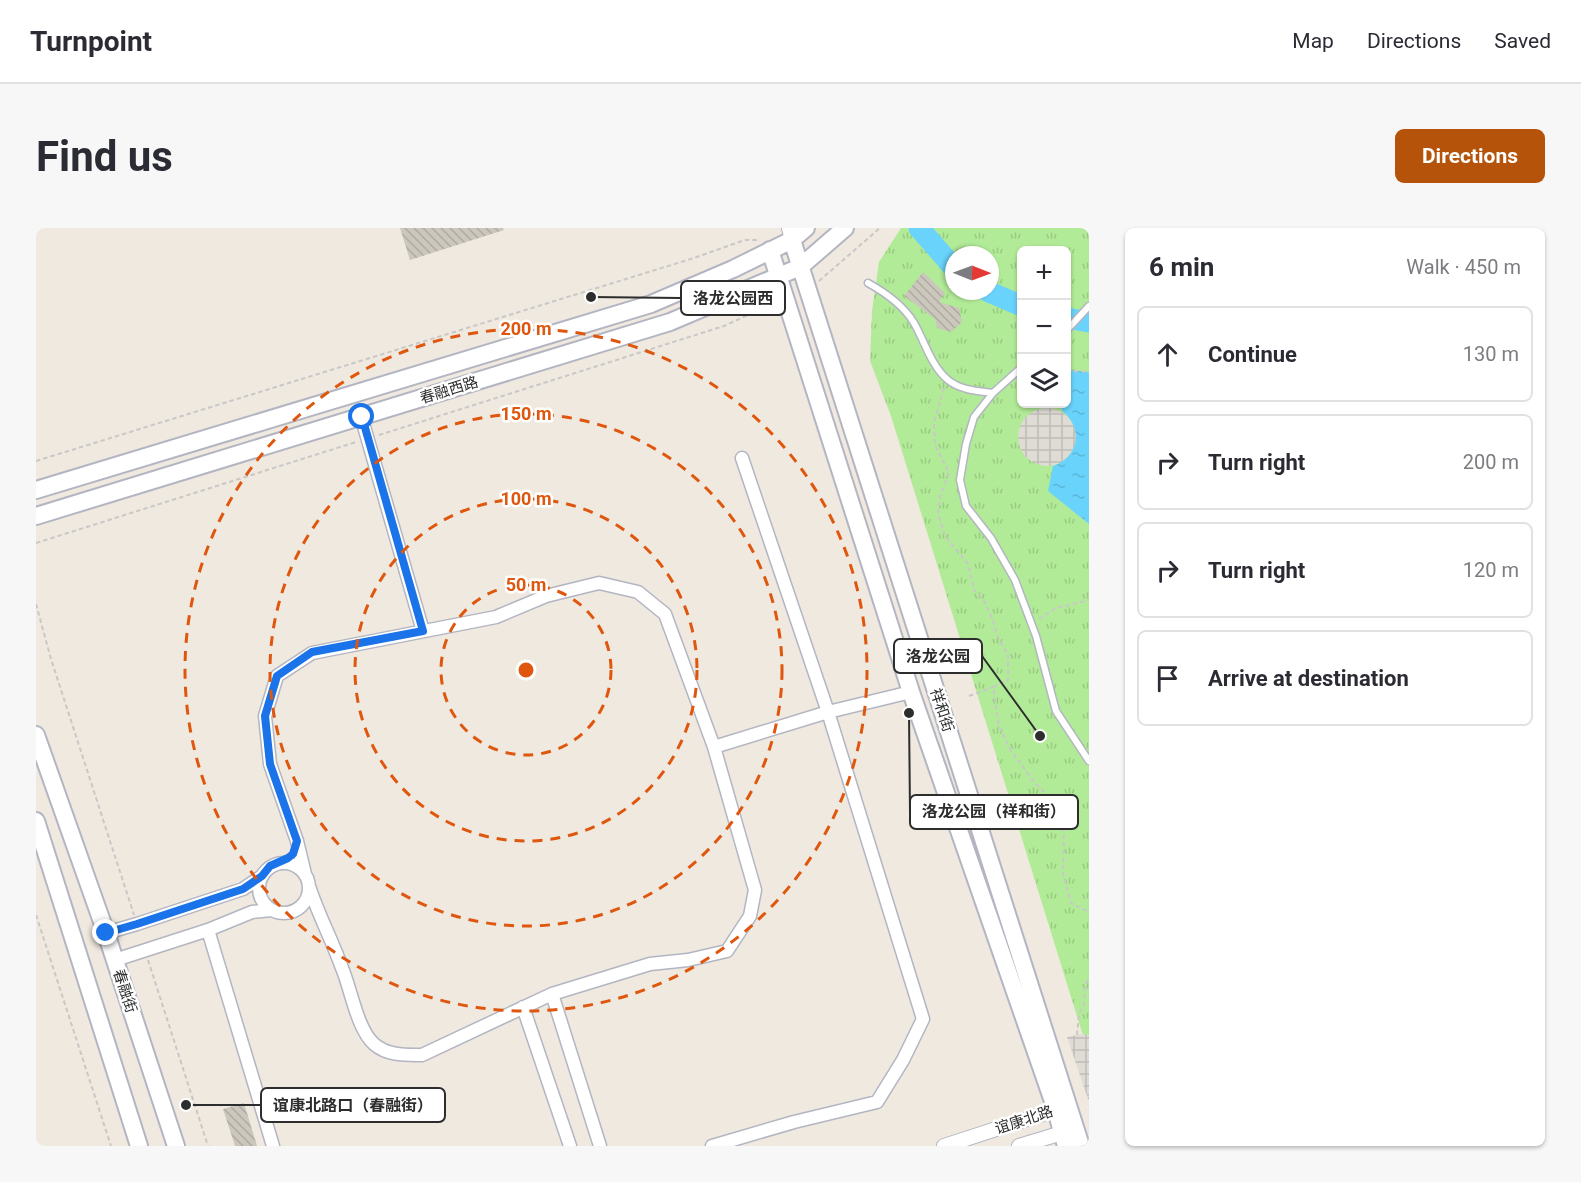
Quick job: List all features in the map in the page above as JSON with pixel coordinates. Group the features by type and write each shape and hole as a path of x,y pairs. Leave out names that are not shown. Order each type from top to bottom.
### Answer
{"main road":[{"name":"春融西路","path":"36,490 651,304 733,269 769,245 806,228"},
{"name":"春融西路","path":"36,516 669,322 800,267 845,228"},
{"name":"祥和街","path":"790,234 1062,1108 1068,1136 1081,1146"},
{"name":"祥和街","path":"769,245 777,277 911,692 1062,1108"},
{"path":"36,482 80,478"},
{"path":"36,530 48,520 85,501"},
{"name":"春融街","path":"36,735 106,933 176,1146"},
{"path":"36,821 139,1146"}],"street":[{"path":"362,417 423,631"},
{"path":"712,1146 794,1122 877,1102 903,1060 923,1019 828,712 742,458"},
{"path":"599,583 638,592 665,614 714,747 755,890 750,916 727,951 688,960 650,964 552,994 422,1055 388,1053 366,1035 342,967 320,919 297,841 270,764 265,716 277,676 312,652 423,631 496,617 546,596 599,583"},
{"path":"714,747 828,712 911,692"},
{"path":"272,910 260,895 259,882 270,866 283,862 293,854 297,841"},
{"path":"115,960 208,930 252,912 272,910 285,913 297,909 306,899 307,880 295,865 283,862"},
{"path":"106,933 243,889 262,876"},
{"path":"297,909 311,913 320,919"},
{"path":"208,930 273,1146"},
{"path":"552,994 600,1146"},
{"path":"523,1007 570,1146"},
{"name":"谊康北路","path":"944,1146 1062,1108"},
{"name":"谊康北路","path":"1019,1146 1068,1136"}],"lane":[{"path":"868,283 897,303 913,321 933,362 947,380 958,387 993,393"},
{"path":"1071,326 1089,306"},
{"path":"1017,371 993,393 974,417 966,444 960,480 966,506 991,538 1015,580 1031,624 1056,711 1089,761"}],"path":[{"path":"807,291 880,228"},
{"path":"36,461 641,275 745,240 769,245"},
{"path":"36,543 724,326 784,298"},
{"path":"1071,370 1089,372"},
{"path":"947,380 934,423 935,445 949,473 940,497 938,513 945,536 968,564 974,590 983,599 1008,655 1008,680 969,696"},
{"path":"1031,624 1056,608 1089,600"},
{"path":"36,604 51,659 137,924"},
{"path":"993,687 999,726 1010,749 1034,782 1052,800 1064,831 1063,874 1071,903 1089,912"},
{"path":"36,915 111,1146"},
{"path":"145,951 208,1146"},
{"path":"1077,1035 1079,1014 1084,1004 1085,987 1089,977"}],"green space":[{"path":"901,228 1089,228 1089,1055 891,416 870,361 872,311 879,262"}],"shaded area":[{"path":"1041,408 1053,408 1068,416 1076,431 1076,443 1068,458 1053,466 1041,466 1026,458 1018,443 1018,431 1026,416"},
{"path":"1089,1035 1089,1102 1067,1037"}],"water":[{"path":"1071,370 1089,372 1089,524 1048,491 1053,466 1068,456 1076,441 1074,426 1062,408 1071,408"}],"building":[{"path":"400,228 503,228 504,230 410,260"},
{"path":"923,272 945,293 939,302 959,308 962,322 951,332 937,328 935,319 904,296"},
{"path":"244,1103 257,1146 235,1146 223,1109"}],"waterway":[{"path":"919,228 945,258"},
{"path":"999,296 1017,304"},
{"path":"1071,319 1089,322"}],"place":[{"name":"洛龙公园西","path":"591,297"},
{"name":"洛龙公园（祥和街）","path":"909,713"},
{"name":"洛龙公园","path":"1040,736"},
{"name":"谊康北路口（春融街）","path":"186,1105"}],"route":[{"path":"106,933 243,889 262,876 270,866 283,862 293,854 297,841 270,764 265,716 277,676 312,652 423,631 362,417"}]}
